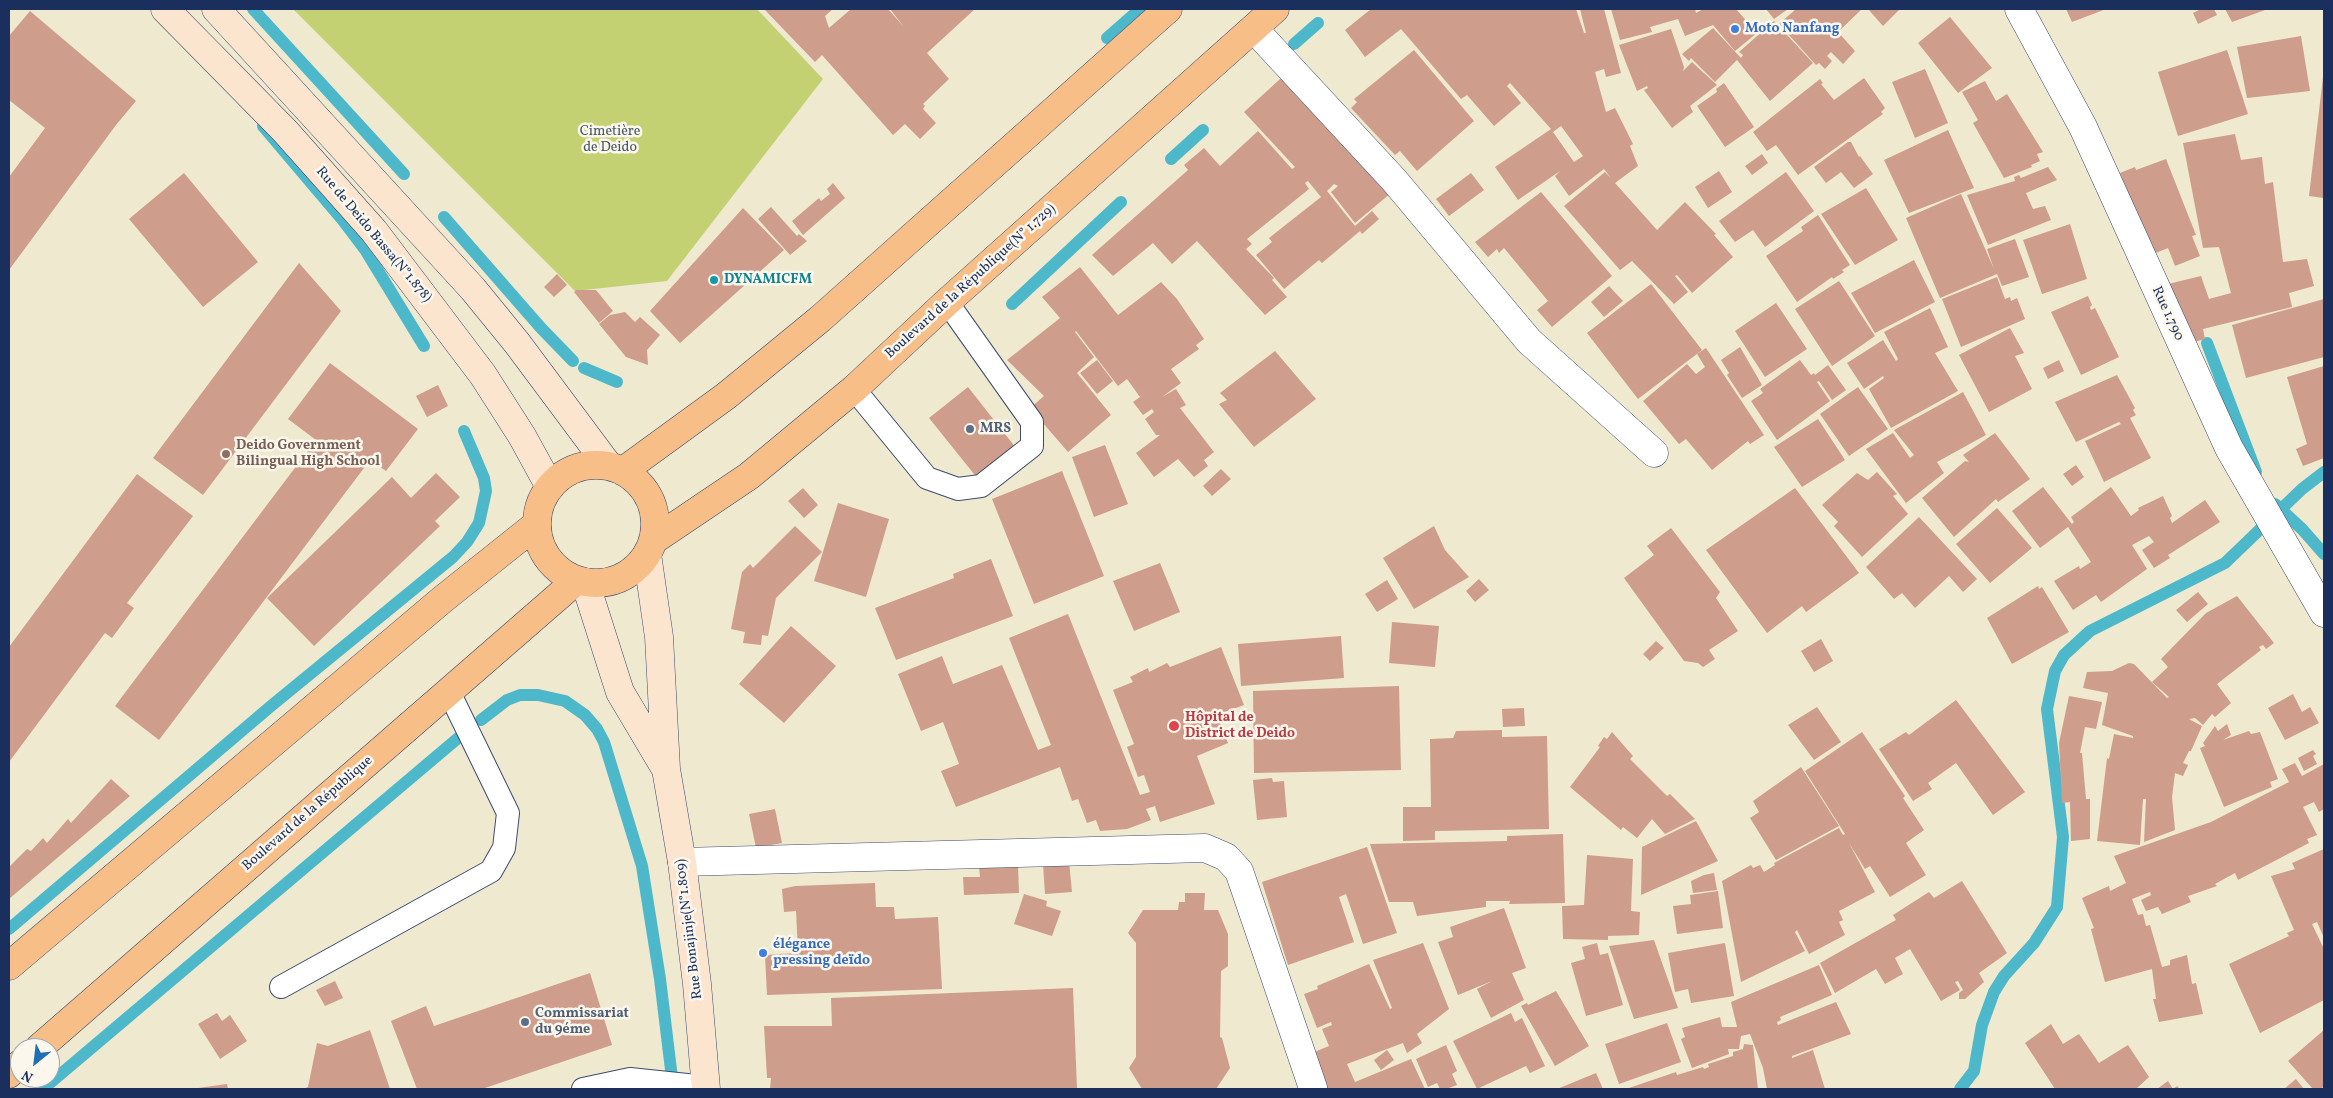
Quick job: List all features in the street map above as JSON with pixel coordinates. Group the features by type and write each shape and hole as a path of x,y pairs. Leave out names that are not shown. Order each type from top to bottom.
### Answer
{"main road":[{"name":"Rue de Deido Bassa(N°1.878)","path":"165,9 285,131 374,231 483,375 522,436 550,486"},
{"path":"216,9 473,289 615,468 636,480 647,492 653,507 656,523 650,547 638,566 613,581 581,581 552,564 538,538 537,524 541,500 550,486 561,475 576,468 592,465 615,468 726,396 820,318 1168,9"},
{"name":"Boulevard de la République(N° 1.729)","path":"650,547 748,476 854,389 947,302 1275,9"},
{"path":"9,966 444,599 537,524"},
{"name":"Rue Bonajinje(N°1.809)","path":"650,547 659,636 666,769 682,862 697,984 706,1088"},
{"name":"Rue Bonajinje(N°1.809)","path":"581,581 620,692 666,769"},
{"name":"Boulevard de la République","path":"51,1038 449,692 581,581"}],"street":[{"name":"Rue 1.790","path":"2019,9 2083,127 2229,448 2324,613"},
{"path":"1254,29 1394,180 1528,341 1654,453"},
{"path":"682,862 1205,848 1226,857 1239,871 1313,1088"}],"lane":[{"path":"854,389 927,478 958,489 981,486 1032,446 1032,422 947,302"},
{"path":"281,987 491,871 504,848 508,813 449,692"},
{"path":"583,1089 630,1079 706,1088"}],"green space":[{"name":"Cimetière de Deido","path":"293,9 757,9 823,79 667,281 575,291"}],"building":[{"path":"764,9 833,9 825,16 829,28 851,9 888,9 904,27 890,9 975,9 927,53 949,79 923,104 925,106 923,109 936,123 920,139 905,124 893,135 822,55 815,62"},
{"path":"1371,9 1576,9 1584,33 1586,33 1580,9 1604,9 1621,73 1606,77 1604,69 1595,72 1606,112 1615,108 1633,144 1630,146 1638,166 1615,183 1657,230 1685,202 1716,234 1714,235 1733,257 1692,293 1677,275 1675,276 1688,292 1674,304 1632,261 1620,270 1564,206 1605,172 1611,178 1604,169 1569,196 1555,176 1560,171 1518,200 1495,167 1551,129 1510,83 1507,86 1521,103 1494,126 1467,95 1461,99 1401,29 1365,57 1345,30","holes":["1561,126 1583,156 1574,162 1553,132"]},
{"name":"Moto Nanfang","path":"1611,9 1695,9 1696,13 1703,9 1736,9 1757,33 1735,51 1713,25 1685,36 1678,19 1650,27 1652,32 1620,40"},
{"name":"Moto Nanfang","path":"1766,9 1788,9 1774,19"},
{"name":"Moto Nanfang","path":"1796,9 1862,9 1838,32 1855,51 1843,64 1831,52 1827,56 1832,61 1825,69 1819,63 1816,65 1779,24"},
{"name":"Moto Nanfang","path":"1868,9 1900,9 1883,26"},
{"path":"2066,9 2106,9 2072,22"},
{"path":"2201,9 2214,9 2217,15 2198,24 2193,13"},
{"path":"2225,9 2268,9 2232,22"},
{"path":"30,11 136,101 116,125 9,270 9,177 45,128 9,100 9,36"},
{"path":"1950,17 1992,68 1958,93 1918,43"},
{"path":"1774,21 1813,63 1770,101 1737,60 1715,82 1691,58 1689,61 1682,54 1713,28 1741,58 1743,55 1739,52"},
{"path":"1671,29 1684,67 1683,71 1692,62 1717,85 1690,106 1693,112 1672,128 1644,90 1648,88 1647,86 1637,91 1619,45"},
{"path":"2301,36 2310,91 2247,98 2237,47"},
{"path":"1414,50 1474,121 1417,171 1400,151 1395,155 1351,108 1357,102 1354,99"},
{"path":"2227,50 2248,114 2178,136 2158,72"},
{"path":"1291,69 1391,193 1355,223 1331,192 1338,186 1334,184 1327,191 1355,226 1372,211 1379,219 1362,234 1360,231 1322,263 1319,260 1284,289 1256,255 1272,242 1269,238 1321,197 1308,181 1305,183 1309,189 1247,239 1252,244 1246,249 1274,278 1272,280 1287,297 1265,315 1197,241 1172,264 1153,243 1113,276 1092,255 1188,170 1184,165 1204,148 1220,166 1258,131 1292,169 1295,167 1244,112"},
{"path":"1925,69 1948,123 1915,138 1892,82"},
{"path":"2324,77 2324,198 2309,196"},
{"path":"1864,78 1885,108 1881,112 1883,114 1798,175 1776,145 1767,151 1753,132 1820,79 1823,83 1821,84 1834,100"},
{"path":"1985,81 1996,101 2007,94 2043,152 2037,154 2040,161 2031,165 2032,167 2004,178 1973,123 1978,120 1962,92"},
{"path":"1724,83 1754,127 1725,147 1697,106 1717,92 1716,89"},
{"path":"1948,130 1974,188 1909,213 1884,160"},
{"path":"2235,134 2241,160 2262,157 2265,184 2273,182 2283,262 2307,259 2314,286 2289,293 2292,307 2203,329 2205,339 2194,342 2192,332 2187,333 2168,284 2201,276 2209,299 2231,293 2219,247 2203,248 2183,143"},
{"path":"1848,142 1851,142 1859,157 1873,174 1854,188 1841,172 1826,183 1814,167"},
{"path":"1762,154 1768,163 1752,175 1745,166"},
{"path":"2166,159 2196,235 2192,236 2200,256 2175,266 2168,248 2151,255 2120,173 2135,167 2136,170"},
{"path":"2048,167 2057,180 2026,193 2033,209 2045,206 2051,220 1988,245 1967,195 2015,181 2014,177 2019,175 2021,178"},
{"path":"1719,171 1732,192 1708,208 1695,187"},
{"path":"1786,172 1814,211 1765,247 1753,230 1735,242 1719,221"},
{"path":"184,173 258,262 203,307 129,219"},
{"path":"1471,173 1484,190 1449,216 1436,199"},
{"path":"833,183 845,198 803,235 792,221 819,198 821,201 830,194 827,189"},
{"path":"1866,188 1898,240 1855,265 1821,214"},
{"path":"1541,192 1612,276 1552,327 1537,310 1548,301 1504,248 1499,253 1497,249 1488,257 1475,242"},
{"path":"1961,194 1994,269 1987,249 2015,239 2029,277 2002,286 1997,274 1940,298 1906,218"},
{"path":"771,207 797,236 799,234 807,241 790,255 758,219"},
{"name":"DYNAMICFM","path":"743,208 784,250 680,343 650,311"},
{"path":"1818,215 1850,265 1842,270 1844,272 1833,279 1832,277 1797,302 1766,256 1803,231 1801,227"},
{"path":"2070,224 2087,279 2042,294 2023,240"},
{"path":"1914,260 1935,302 1875,333 1851,293"},
{"path":"299,263 341,311 203,495 153,458"},
{"path":"1080,267 1118,315 1161,282 1177,299 1204,339 1196,345 1199,349 1171,369 1181,383 1162,397 1176,389 1186,405 1180,408 1214,452 1204,460 1208,466 1194,477 1178,459 1154,477 1136,453 1160,435 1156,435 1145,419 1154,412 1152,409 1143,415 1133,402 1140,397 1127,379 1118,386 1076,331 1094,357 1077,373 1111,415 1068,452 1030,408 1044,396 1007,360 1060,318 1042,297"},
{"path":"557,274 567,285 554,297 544,287"},
{"path":"1997,277 2005,299 2010,297 2011,301 2017,298 2025,319 1961,347 1942,299"},
{"path":"1839,281 1875,336 1832,366 1795,309"},
{"path":"1651,284 1702,350 1638,399 1587,333"},
{"path":"1609,286 1623,301 1604,317 1591,302"},
{"path":"576,290 596,290 613,311 599,323 574,292"},
{"path":"2088,296 2092,305 2090,307 2091,310 2095,308 2119,357 2081,375 2051,312"},
{"path":"2324,299 2324,357 2246,378 2232,325"},
{"path":"1776,303 1807,349 1765,377 1735,331"},
{"path":"1930,308 1948,347 1935,353 1958,391 1891,428 1869,389 1884,378 1883,376 1864,389 1847,363 1883,340 1896,361 1898,359 1884,332"},
{"path":"625,312 635,322 640,317 660,335 647,350 648,365 626,357 599,324 610,315"},
{"path":"2010,328 2024,353 2015,356 2032,389 1989,412 1959,355"},
{"path":"1740,347 1762,385 1742,398 1727,375 1729,373 1721,360"},
{"path":"1706,348 1764,435 1750,444 1748,441 1712,470 1686,439 1679,444 1643,401 1687,364 1696,374 1705,367 1697,354"},
{"path":"1275,351 1316,399 1254,447 1219,404 1227,400 1220,393"},
{"path":"1097,360 1113,381 1097,394 1080,373"},
{"path":"1800,360 1811,375 1814,373 1815,375 1828,365 1846,390 1832,400 1819,381 1817,382 1830,401 1777,440 1751,401 1763,393 1760,389"},
{"path":"2059,360 2064,371 2048,379 2043,368"},
{"path":"330,363 418,429 386,471 370,460 159,740 115,706 316,440 288,419"},
{"path":"2324,366 2324,458 2303,466 2296,449 2307,444 2287,377"},
{"path":"2117,375 2135,408 2133,410 2136,415 2130,418 2151,458 2104,482 2085,441 2121,424 2119,422 2076,442 2055,402"},
{"path":"438,385 448,406 427,417 416,396"},
{"path":"968,387 1016,448 978,479 929,418"},
{"path":"1858,387 1888,429 1849,456 1820,414"},
{"path":"1963,392 1986,435 1937,462 1944,473 1906,503 1866,449 1893,433 1910,458 1914,455 1894,430"},
{"path":"1818,419 1845,460 1802,487 1774,447"},
{"path":"1995,433 2030,479 1998,502 1996,499 1954,537 1922,498 1965,461 1969,462 1963,455"},
{"path":"1105,445 1128,504 1094,517 1072,457"},
{"path":"2076,465 2084,477 2072,486 2063,474"},
{"path":"1221,469 1231,479 1212,496 1203,486"},
{"path":"1062,471 1104,576 1034,604 992,499"},
{"path":"1877,472 1897,494 1893,496 1908,514 1862,557 1834,526 1838,522 1822,505 1857,473 1868,480"},
{"path":"436,473 460,497 435,521 440,526 314,646 267,598 392,477 411,498"},
{"path":"137,474 193,516 127,603 134,608 112,638 105,633 9,762 9,647"},
{"path":"2043,487 2072,524 2074,522 2071,517 2111,487 2131,516 2139,510 2138,508 2163,496 2172,516 2170,518 2172,523 2205,500 2220,522 2168,555 2170,558 2154,568 2142,550 2154,542 2149,536 2132,545 2147,569 2101,602 2096,595 2073,610 2054,581 2079,566 2080,569 2091,562 2068,527 2040,548 2012,511"},
{"path":"803,488 818,505 804,518 788,501"},
{"path":"1795,488 1859,573 1806,612 1802,606 1767,633 1706,550"},
{"path":"838,503 889,519 866,597 814,581"},
{"path":"1997,508 2032,548 1990,583 1956,544"},
{"path":"1919,517 1977,579 1963,592 1949,576 1915,608 1902,593 1894,599 1866,567"},
{"path":"795,526 822,552 776,598 768,636 762,635 761,645 743,643 745,632 731,629 742,572 750,564 753,568"},
{"path":"1434,526 1445,550 1469,577 1414,609 1383,558"},
{"path":"1671,528 1720,592 1716,598 1738,631 1709,650 1715,659 1703,667 1698,663 1684,661 1624,578 1654,555 1647,546"},
{"path":"991,559 1013,616 896,660 875,608 954,578 953,574"},
{"path":"1160,563 1180,612 1134,631 1113,581"},
{"path":"1479,579 1489,590 1475,602 1466,591"},
{"path":"1387,580 1398,599 1377,612 1365,594"},
{"path":"2038,586 2039,589 2042,587 2069,632 2012,664 1987,618"},
{"path":"2198,592 2208,604 2187,622 2176,610"},
{"path":"2237,596 2274,643 2266,649 2263,645 2259,647 2261,650 2217,684 2231,703 2215,717 2212,714 2203,725 2195,718 2189,719 2202,726 2191,751 2189,751 2183,763 2188,765 2183,776 2175,773 2172,797 2175,830 2144,842 2146,799 2143,799 2140,845 2097,841 2107,758 2109,759 2114,734 2133,738 2133,736 2102,725 2108,693 2083,688 2087,672 2112,671 2129,663 2134,664 2167,698 2169,697 2152,682 2168,667 2161,659 2206,613"},
{"name":"Hôpital de District de Deido","path":"1068,614 1140,795 1150,792 1144,775 1138,777 1127,747 1134,744 1113,690 1133,682 1130,677 1148,668 1149,672 1167,663 1170,667 1221,647 1244,705 1217,715 1228,743 1197,756 1215,804 1160,822 1155,806 1146,809 1151,820 1127,829 1100,831 1096,820 1087,823 1078,799 1072,801 1060,767 956,807 941,771 959,764 943,722 921,731 898,674 942,656 953,684 1002,665 1038,750 1051,745 1009,638"},
{"path":"1392,622 1439,626 1435,667 1389,663"},
{"path":"791,626 836,666 784,723 739,684"},
{"path":"1341,636 1344,678 1241,686 1238,644"},
{"path":"1821,639 1833,661 1814,672 1801,651"},
{"path":"1656,641 1664,648 1650,661 1643,654"},
{"path":"1399,686 1401,770 1254,773 1253,691"},
{"path":"2293,694 2302,712 2310,707 2319,723 2285,740 2268,708"},
{"path":"2069,696 2102,702 2096,729 2085,727 2080,753 2082,753 2086,799 2090,799 2090,839 2071,841 2070,802 2062,803 2059,743"},
{"path":"1956,700 2025,792 1993,815 1956,763 1928,783 1932,789 1913,801 1879,749 1906,732 1909,735"},
{"path":"1817,707 1841,742 1814,760 1788,725"},
{"path":"1524,708 1525,726 1503,727 1502,709"},
{"path":"2227,724 2231,735 2223,740 2249,731 2251,734 2260,732 2278,779 2270,782 2272,787 2224,807 2200,748 2205,746 2203,743 2215,726 2218,731"},
{"path":"1502,730 1502,737 1547,736 1549,829 1435,831 1435,840 1403,841 1403,807 1431,807 1430,739 1453,738 1456,731"},
{"path":"1612,732 1633,756 1630,759 1667,796 1670,794 1695,819 1665,834 1652,819 1637,838 1623,827 1621,830 1570,787 1600,747 1598,746 1604,737 1607,739"},
{"path":"1862,732 1905,796 1903,798 1924,830 1906,843 1926,875 1890,897 1870,866 1865,869 1849,843 1875,892 1839,911 1843,920 1839,922 1845,935 1809,954 1797,930 1795,932 1805,951 1741,982 1722,881 1751,865 1753,868 1760,865 1764,872 1775,865 1774,863 1839,828 1843,835 1845,834 1805,771"},
{"path":"2313,750 2316,754 2313,756 2317,764 2304,771 2298,758"},
{"path":"2295,763 2302,776 2324,764 2324,809 2319,812 2314,802 2303,807 2317,835 2307,839 2309,843 2238,880 2235,873 2215,884 2217,886 2188,896 2191,902 2162,914 2158,907 2146,911 2141,900 2151,895 2150,892 2132,899 2138,915 2143,914 2146,926 2150,925 2162,967 2170,965 2170,960 2187,955 2192,984 2196,983 2203,1014 2159,1022 2153,999 2156,999 2152,969 2105,982 2091,929 2094,928 2082,898 2109,886 2110,891 2126,883 2114,856 2211,822 2289,782 2282,769"},
{"path":"1801,767 1839,826 1776,860 1750,818 1759,812 1753,801"},
{"path":"1272,778 1273,782 1284,781 1287,817 1257,820 1253,780"},
{"path":"111,779 130,796 9,899 9,867 27,849 31,851 43,838 47,843 68,819 71,823"},
{"path":"775,809 782,843 756,848 749,814"},
{"path":"1696,821 1718,861 1641,895 1642,847"},
{"path":"1563,834 1565,903 1509,904 1510,901 1486,901 1486,907 1417,916 1413,902 1389,902 1370,844 1507,841 1507,836"},
{"path":"1367,847 1397,933 1363,944 1346,894 1339,897 1354,942 1288,965 1262,882"},
{"path":"2324,849 2324,938 2317,922 2312,924 2324,949 2324,1000 2260,1033 2229,964 2289,936 2287,933 2294,930 2271,876 2295,869 2292,863"},
{"path":"1587,855 1633,859 1631,911 1640,912 1639,935 1608,936 1608,940 1563,939 1562,906 1584,905"},
{"path":"1069,861 1072,892 1045,894 1043,864"},
{"path":"1018,865 1019,893 964,895 963,877 980,877 979,866"},
{"path":"1714,873 1717,890 1693,893 1691,881"},
{"path":"1962,881 2007,953 1979,973 1984,982 1965,999 1959,999 1959,993 1963,990 1958,981 1955,982 1960,990 1941,1001 1910,949 1895,958 1903,974 1885,984 1876,969 1835,993 1820,963 1896,920 1893,915 1929,892 1934,898"},
{"path":"875,883 876,907 894,907 895,919 938,917 942,989 767,995 765,955 798,953 796,911 784,912 782,889 795,886"},
{"path":"1718,891 1723,928 1677,934 1673,906 1691,904 1690,895"},
{"path":"1185,893 1205,893 1204,910 1218,910 1228,934 1228,966 1221,971 1220,1037 1222,1038 1230,1068 1216,1089 1142,1089 1129,1068 1136,1057 1136,943 1128,933 1143,910 1178,910 1179,902 1185,902"},
{"path":"1024,894 1047,901 1046,906 1061,911 1052,936 1014,924"},
{"path":"1504,908 1526,968 1512,973 1524,1000 1491,1018 1477,989 1492,981 1458,995 1438,942 1453,937 1450,927"},
{"path":"1654,940 1678,1008 1634,1019 1609,946"},
{"path":"1423,943 1449,1009 1417,1034 1422,1043 1407,1053 1403,1043 1347,1064 1355,1082 1411,1059 1425,1089 1322,1089 1307,1055 1329,1046 1322,1029 1332,1025 1331,1022 1317,1028 1304,994 1318,989 1317,986 1369,964 1390,1009 1392,1008 1373,960"},
{"path":"1597,943 1600,955 1608,953 1623,1005 1586,1016 1571,963 1585,959 1582,947"},
{"path":"1725,943 1734,996 1691,1003 1688,989 1675,992 1668,953"},
{"path":"1819,965 1832,995 1780,1017 1781,1020 1777,1022 1778,1025 1836,1002 1851,1034 1792,1056 1792,1058 1813,1050 1825,1089 1767,1089 1763,1068 1750,1034 1741,1036 1739,1049 1728,1049 1729,1054 1692,1068 1681,1039 1685,1037 1682,1028 1720,1017 1722,1027 1737,1027 1731,1002"},
{"name":"Commissariat du 9éme","path":"590,973 612,1045 482,1089 417,1089 391,1021 426,1006 434,1026"},
{"path":"335,981 343,998 325,1006 316,990"},
{"path":"1073,988 1077,1089 770,1089 771,1078 767,1078 764,1026 832,1026 831,998"},
{"path":"1556,991 1589,1046 1555,1066 1521,1006 1527,1003 1528,1005"},
{"path":"217,1013 222,1021 230,1015 247,1041 220,1059 198,1024"},
{"path":"1511,1013 1515,1022 1522,1018 1545,1066 1530,1073 1526,1066 1477,1089 1453,1041"},
{"path":"1667,1023 1681,1062 1619,1084 1605,1044"},
{"path":"2051,1024 2063,1044 2079,1034 2099,1063 2128,1045 2149,1077 2136,1089 2055,1089 2025,1043"},
{"path":"370,1030 390,1089 303,1089 308,1087 317,1043 328,1046"},
{"path":"2324,1030 2324,1086 2321,1089 2313,1089 2288,1061"},
{"path":"1744,1044 1753,1045 1758,1089 1626,1089 1676,1072 1677,1075 1703,1067 1704,1069 1709,1067 1708,1064 1733,1056 1733,1052 1743,1049"},
{"path":"1446,1045 1457,1071 1452,1074 1457,1085 1440,1089 1437,1083 1428,1087 1416,1059"},
{"path":"1387,1050 1394,1060 1381,1070 1374,1060"},
{"path":"1596,1073 1603,1089 1557,1089"},
{"path":"2296,1079 2304,1089 2284,1089"},
{"path":"2168,1081 2173,1089 2157,1089"},
{"path":"227,1084 228,1089 198,1089 198,1088"}],"waterway":[{"path":"253,9 404,174"},
{"path":"1107,38 1140,9"},
{"path":"1294,44 1318,23"},
{"path":"263,126 341,218 366,251 424,346"},
{"path":"1171,159 1203,130"},
{"path":"1012,304 1121,202"},
{"path":"444,217 541,328 573,361"},
{"path":"2207,343 2256,472"},
{"path":"584,368 617,382"},
{"path":"9,929 271,706 453,557 467,542 479,523 486,491 484,478 464,431"},
{"path":"1960,1089 1974,1071 1982,1025 1994,992 2004,976 2034,943 2057,907 2063,837 2047,709 2055,671 2064,655 2090,631 2225,563 2302,489 2324,472"},
{"path":"2275,504 2302,529 2324,554"},
{"path":"481,720 507,700 520,695 538,695 565,701 585,715 597,729 604,742 642,866 660,979 672,1078"},
{"path":"43,1089 464,733"}],"place":[{"name":"Moto Nanfang","path":"1735,29"},
{"name":"DYNAMICFM","path":"714,280"},
{"name":"MRS","path":"970,429"},
{"name":"Deido Government Bilingual High School","path":"226,454"},
{"name":"Hôpital de District de Deido","path":"1174,726"},
{"name":"élégance pressing deïdo","path":"763,953"},
{"name":"Commissariat du 9éme","path":"525,1022"}]}
